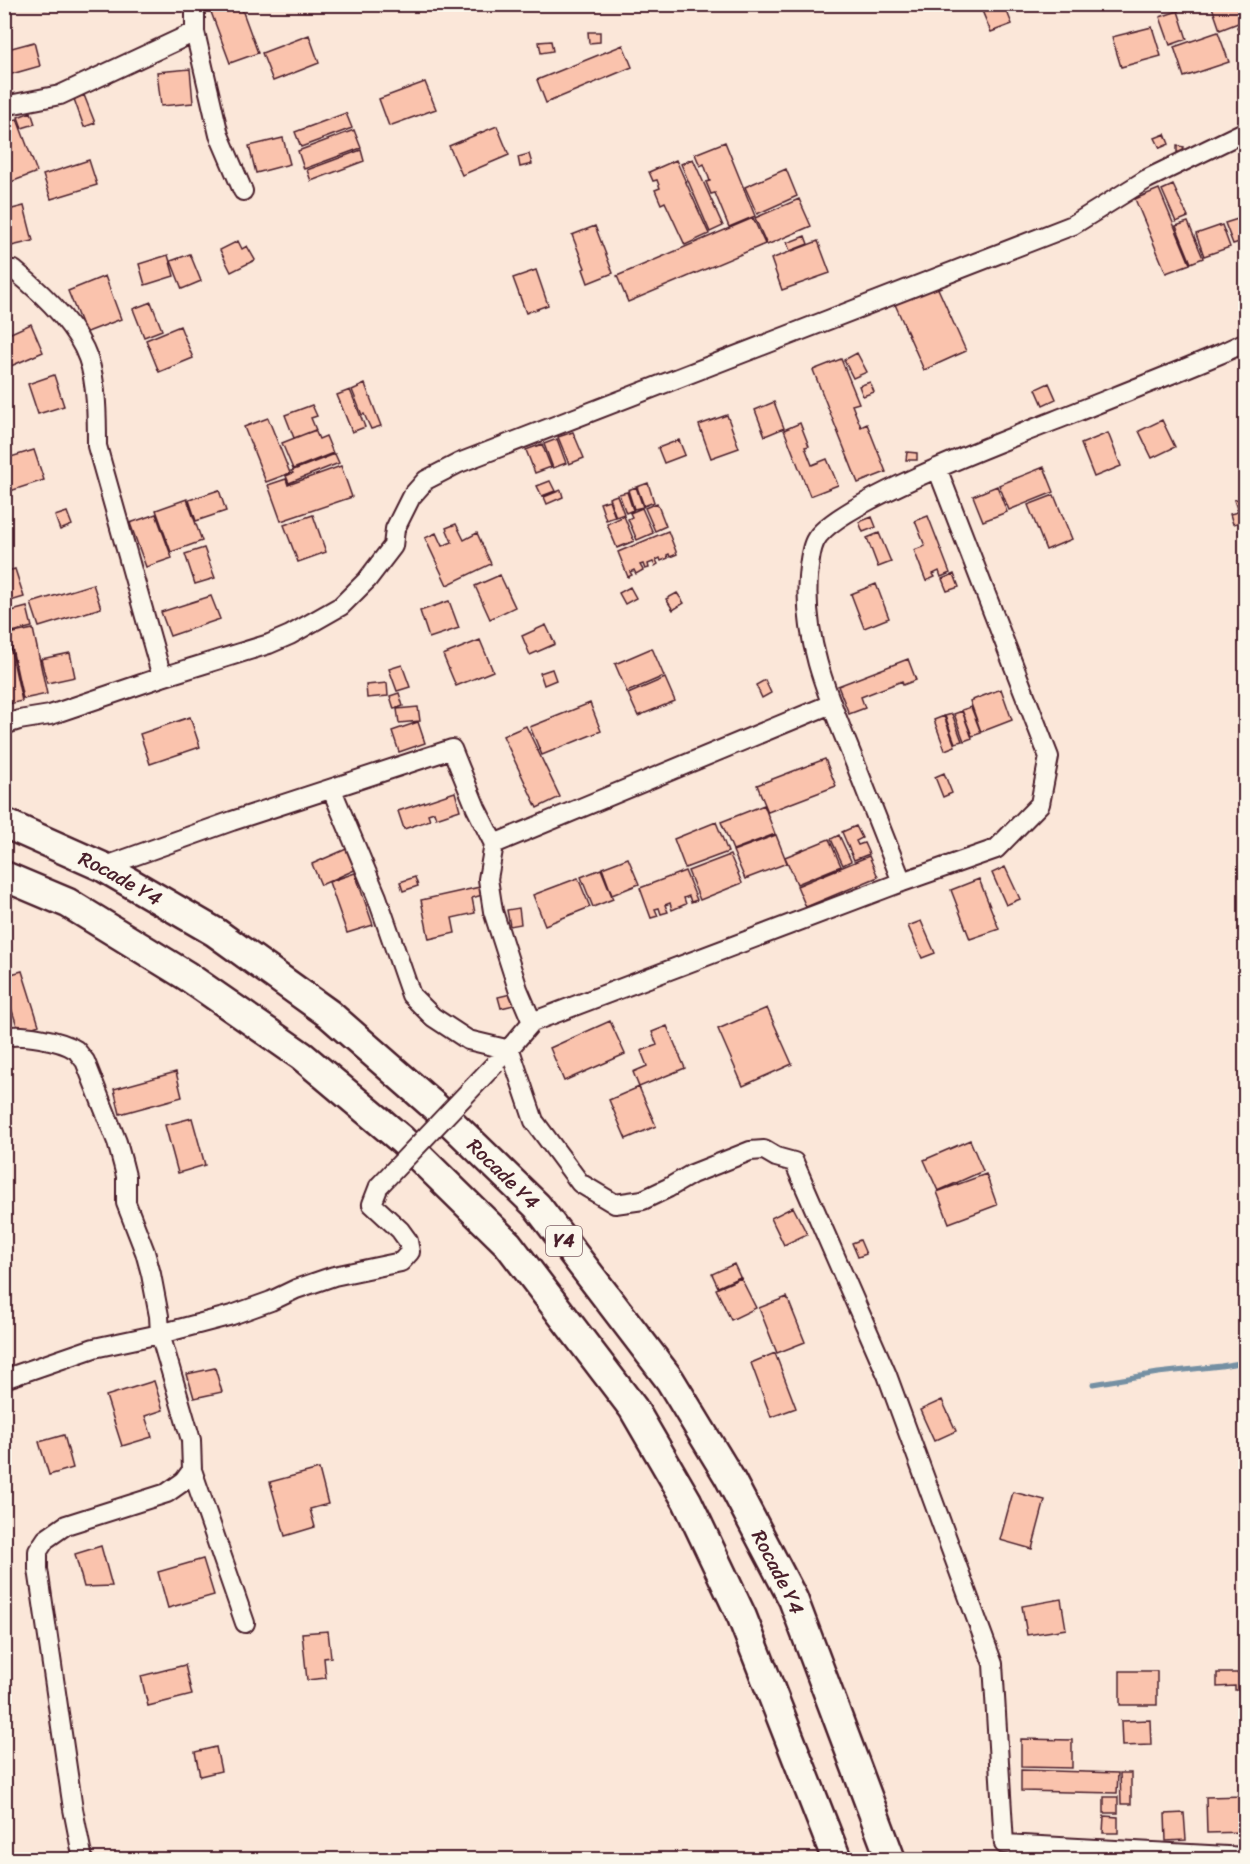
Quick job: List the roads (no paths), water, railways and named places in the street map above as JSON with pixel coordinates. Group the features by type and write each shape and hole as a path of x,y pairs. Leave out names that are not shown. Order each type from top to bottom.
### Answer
{"highway":[{"name":"Rocade Y4","path":"4,823 103,867 215,932 329,1014 434,1106 537,1206 670,1380 729,1477 793,1599 891,1860"},
{"name":"Y4","path":"8,879 68,903 187,976 302,1056 402,1140 508,1244 633,1408 687,1501 742,1617 837,1860"}],"street":[{"path":"195,4 195,32 219,135 243,191"},
{"path":"4,106 60,95 195,32"},
{"path":"4,725 50,715 269,644 290,635 341,606 367,580 393,546 395,529 411,497 426,480 459,463 1073,225 1148,179 1245,132"},
{"path":"4,270 14,270 34,286 73,329 88,359 97,416 97,446 162,677"},
{"path":"902,882 831,704 813,649 807,616 808,566 815,540 828,527 860,506 937,468 1245,342"},
{"path":"4,1379 94,1348 232,1315 334,1276 401,1262 410,1252 408,1240 372,1204 379,1186 510,1050 532,1022 902,882 996,849 1040,804 1049,757 937,468"},
{"path":"495,844 831,704"},
{"path":"103,867 232,821 452,749 476,808 495,844 488,879 493,911 518,989 532,1022"},
{"path":"332,790 377,897 411,995 433,1017 468,1040 510,1050"},
{"path":"4,1037 14,1035 63,1045 76,1050 85,1061 117,1142 123,1164 126,1176 126,1203 151,1274 160,1334 191,1440 192,1470 246,1623"},
{"path":"510,1050 534,1121 580,1183 615,1204 643,1200 692,1174 750,1151 764,1150 776,1157 794,1162 886,1375 993,1664 1004,1844 1245,1857"},
{"path":"83,1860 73,1809 38,1569 38,1551 46,1539 66,1526 167,1493 184,1481 192,1470"}],"waterway":[{"path":"1093,1384 1246,1362"}]}
